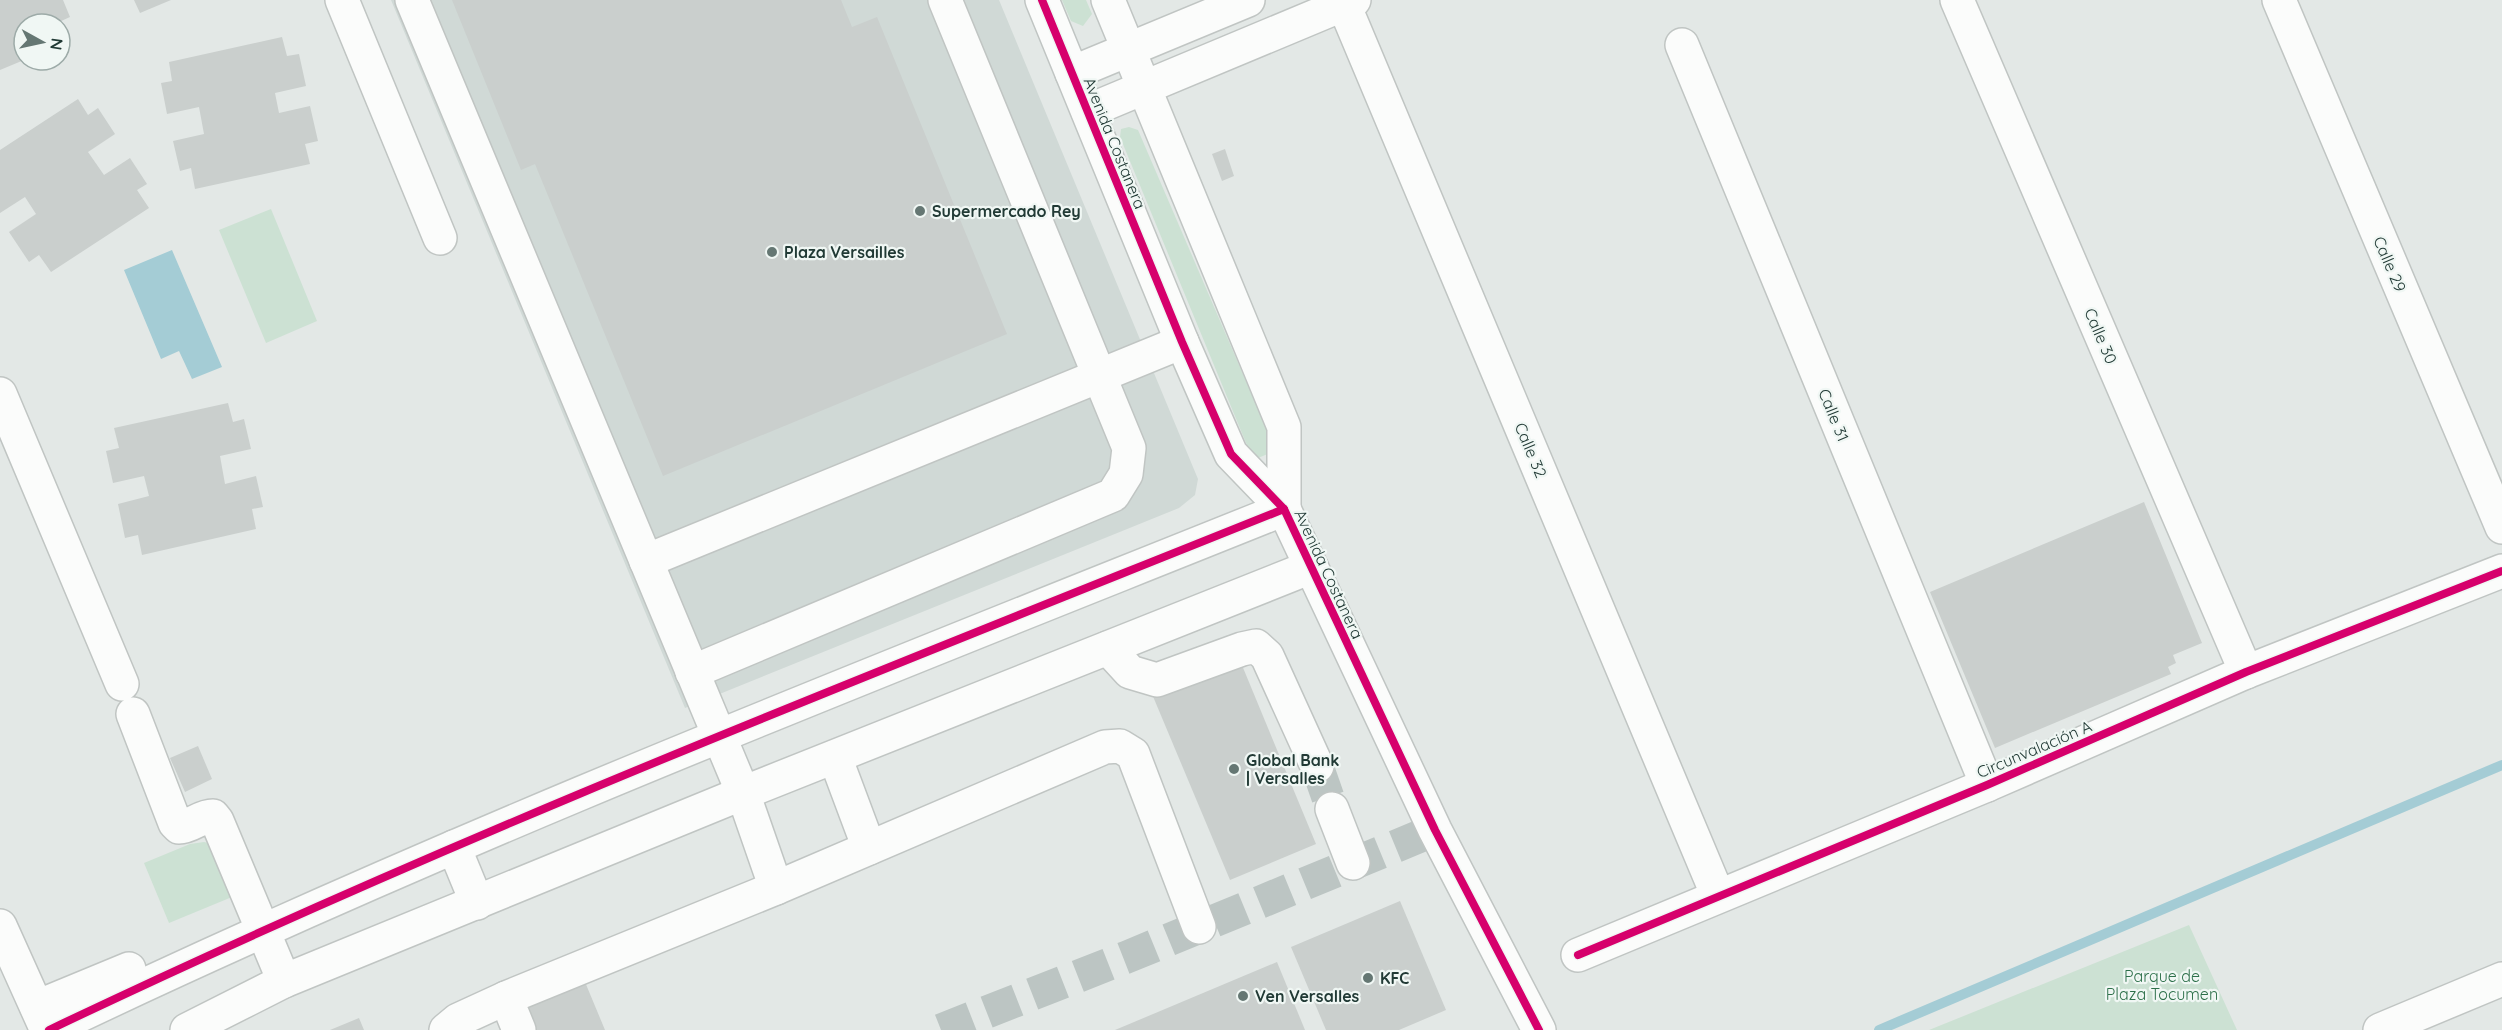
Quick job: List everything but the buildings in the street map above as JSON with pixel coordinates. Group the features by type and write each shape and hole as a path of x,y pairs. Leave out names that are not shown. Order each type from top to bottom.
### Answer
{"street":[{"path":"342,0 440,238"},
{"path":"412,0 743,794 776,888"},
{"path":"692,672 1113,495 1126,474 1129,448 945,0"},
{"name":"Avenida Costanera","path":"1042,0 1230,454 1284,509 1435,830 1539,1030"},
{"name":"Avenida Costanera","path":"1108,0 1284,427 1284,509"},
{"path":"1072,73 1248,0"},
{"name":"Calle 30","path":"1956,0 2246,672"},
{"name":"Calle 29","path":"2279,0 2502,527"},
{"path":"1088,111 1347,1"},
{"name":"Calle 32","path":"1347,1 1718,896"},
{"name":"Calle 31","path":"1682,45 1987,784"},
{"path":"646,561 1182,342"},
{"path":"0,394 128,699 175,823 179,827 184,827 207,816 213,816 217,821 284,981"},
{"path":"0,926 44,1022 139,987 454,847 719,736 1284,509"},
{"path":"186,1030 284,981 743,794 1311,567"},
{"name":"Circunvalación A","path":"1578,955 1987,784 2246,672 2502,571"},
{"path":"1108,648 1130,672 1157,680 1256,646 1267,656 1317,766"},
{"path":"446,1030 458,1020 506,998 776,888 1105,747 1120,746 1133,754 1198,927"},
{"path":"835,757 869,848"},
{"path":"1332,809 1353,863"},
{"path":"454,847 477,903"},
{"path":"2380,1030 2502,979"},
{"path":"506,998 519,1030"}],"shaded area":[{"path":"391,0 999,0 1198,479 1195,495 1179,508 685,708"}],"green space":[{"path":"1062,0 1086,0 1092,14 1083,26 1071,21"},
{"path":"1129,127 1138,130 1273,444 1270,453 1258,458 1251,455 1120,137 1121,129"},
{"path":"271,209 317,321 266,343 219,230"},
{"path":"204,842 212,844 232,897 169,923 144,863 190,844"},
{"name":"Parque de Plaza Tocumen","path":"2189,925 2237,1030 1929,1030"}],"water":[{"path":"172,250 222,367 192,379 179,351 161,359 124,270"}],"waterway":[{"path":"1879,1030 2502,765"}],"tunnel":[{"path":"1317,766 1332,809"},
{"path":"941,1030 1127,957 1435,830"}],"cycle path":[{"path":"1042,0 1182,342 1231,454 1284,509 1435,830 1539,1030"},
{"path":"49,1030 354,891 662,759 1284,509"},
{"path":"1578,955 1987,785 2246,672 2502,571"}],"place":[{"name":"Supermercado Rey","path":"920,211"},
{"name":"Plaza Versailles","path":"772,252"},
{"name":"Global Bank | Versalles","path":"1234,769"},
{"name":"KFC","path":"1368,978"},
{"name":"Ven Versalles","path":"1243,996"}]}
